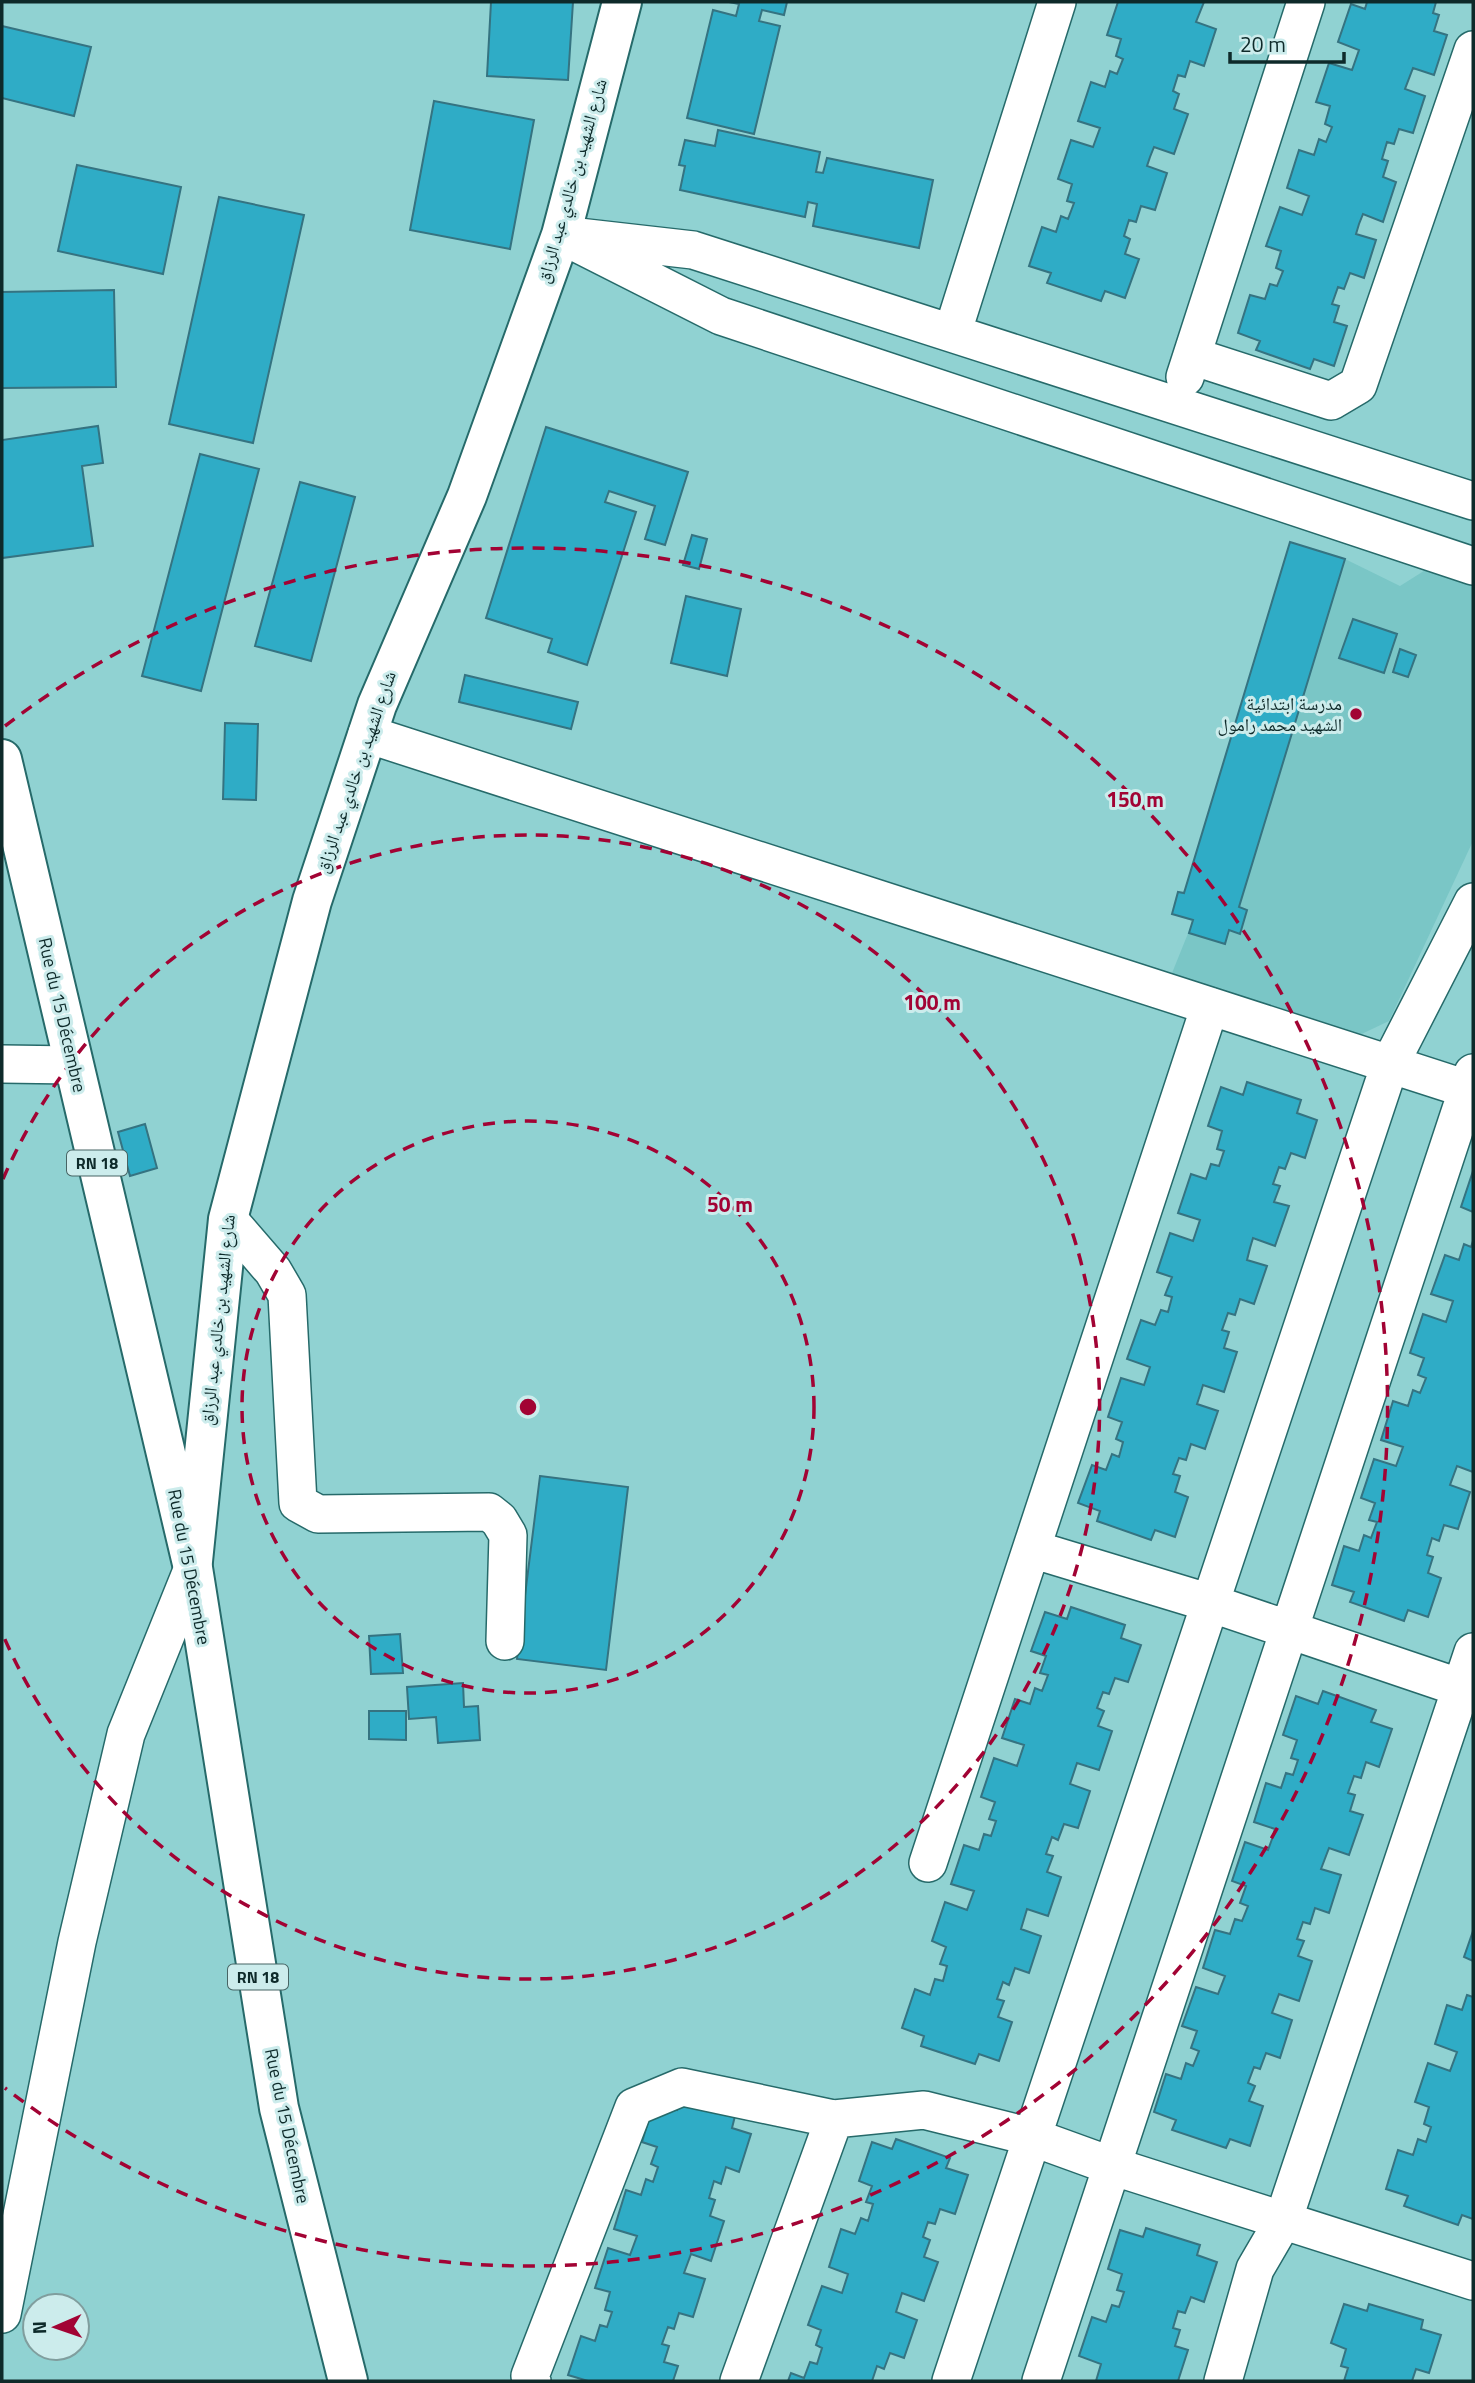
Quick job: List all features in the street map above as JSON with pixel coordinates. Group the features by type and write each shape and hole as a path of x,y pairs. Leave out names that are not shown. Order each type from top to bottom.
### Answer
{"main road":[{"name":"شارع الشهيد بن خالدي عبد الرزاق","path":"193,1568 228,1219 312,901 367,734 467,496 561,235 622,2"},
{"name":"Rue du 15 Décembre","path":"2,758 193,1568 279,2108 348,2381"}],"street":[{"path":"953,331 1058,2"},
{"path":"1176,404 1306,2"},
{"path":"1192,356 1331,401 1358,385 1473,50"},
{"path":"561,235 693,250 953,331 1473,500"},
{"path":"561,235 721,316 1473,566"},
{"path":"367,734 1390,1064 1471,1084 1288,1629 1041,2381"},
{"path":"951,2381 1390,1064 1473,902"},
{"path":"928,1863 1210,1006"},
{"path":"2,1065 74,1065"},
{"path":"228,1219 273,1271 287,1295 298,1503 318,1514 489,1512 499,1520 508,1535 505,1641"},
{"path":"1032,1549 1210,1603 1467,1690"},
{"path":"2,2314 77,1942 126,1734 193,1568"},
{"path":"1223,2381 1255,2269 1283,2221 1467,1690 1473,1652"},
{"path":"533,2381 530,2376 634,2107 682,2087 834,2119 924,2110 1032,2137 1112,2166 1473,2281"},
{"path":"738,2381 834,2119"}],"shaded area":[{"name":"مدرسة ابتدائية الشهيد محمد رامول","path":"1290,542 1345,559 1400,586 1427,569 1473,585 1473,841 1389,1021 1349,1040 1168,983 1193,921 1172,914 1178,892 1184,893"}],"building":[{"path":"491,2 573,2 568,80 487,76"},
{"path":"729,2 787,2 784,15 762,10 759,21 780,26 754,134 687,118 713,10 736,16 739,4"},
{"path":"1118,2 1204,2 1196,22 1216,29 1204,66 1190,61 1185,77 1178,75 1173,91 1179,94 1174,109 1188,114 1174,154 1154,147 1150,157 1147,166 1167,173 1155,210 1141,206 1136,222 1129,220 1124,236 1130,239 1125,254 1139,259 1125,298 1105,291 1101,301 1047,283 1051,273 1029,266 1042,227 1056,232 1061,216 1068,219 1074,203 1067,201 1072,184 1058,179 1071,140 1093,147 1100,128 1078,121 1091,82 1105,87 1110,71 1117,74 1123,59 1116,56 1121,39 1107,35"},
{"path":"1367,2 1436,2 1433,13 1439,15 1434,31 1447,35 1434,75 1413,68 1405,89 1425,96 1413,133 1399,129 1394,144 1387,142 1382,159 1388,161 1383,177 1396,182 1383,222 1363,214 1359,224 1356,234 1376,240 1364,278 1350,273 1344,289 1338,287 1332,304 1339,306 1334,322 1347,326 1334,366 1314,359 1310,369 1256,350 1260,341 1238,333 1250,295 1265,299 1270,284 1277,286 1283,271 1276,268 1281,251 1266,246 1280,207 1302,215 1309,196 1287,188 1299,150 1314,155 1319,139 1326,142 1332,127 1325,124 1330,106 1316,102 1329,63 1352,70 1359,50 1338,42 1351,4 1365,9"},
{"path":"2,26 91,47 74,116 2,98"},
{"path":"434,101 534,120 510,249 410,230"},
{"path":"718,130 820,152 816,172 823,173 827,158 933,180 919,248 813,226 817,204 808,202 805,217 680,190 685,166 679,165 685,140 715,146"},
{"path":"77,165 181,187 163,274 58,251"},
{"path":"219,197 304,215 253,443 169,424"},
{"path":"114,290 116,387 2,388 2,292"},
{"path":"98,426 103,463 82,466 93,546 2,558 2,440"},
{"path":"546,427 688,472 665,545 645,539 655,506 609,491 605,502 636,512 587,665 548,652 552,639 486,618"},
{"path":"200,454 259,469 201,691 142,676"},
{"path":"300,482 355,497 311,661 255,646"},
{"path":"692,535 707,539 699,569 683,565"},
{"path":"1290,542 1345,559 1239,907 1247,910 1240,934 1229,930 1225,944 1189,933 1193,920 1172,914 1178,892 1184,893"},
{"path":"686,596 741,609 727,676 671,663"},
{"path":"1353,619 1397,634 1384,673 1339,658"},
{"path":"1400,649 1416,655 1408,677 1393,672"},
{"path":"465,675 578,702 571,729 459,702"},
{"path":"225,723 258,724 256,800 223,799"},
{"path":"1247,1082 1301,1100 1297,1113 1317,1120 1305,1158 1291,1153 1285,1169 1279,1167 1273,1184 1280,1186 1274,1202 1289,1206 1275,1246 1253,1238 1247,1260 1267,1266 1254,1304 1240,1299 1235,1315 1228,1313 1222,1330 1229,1332 1224,1348 1237,1352 1224,1392 1203,1385 1197,1404 1218,1411 1205,1449 1191,1444 1186,1460 1179,1458 1173,1474 1180,1476 1175,1492 1188,1497 1175,1537 1155,1530 1151,1540 1097,1521 1100,1511 1078,1503 1092,1465 1106,1470 1112,1454 1119,1457 1123,1442 1116,1439 1122,1422 1108,1417 1121,1378 1144,1385 1150,1367 1127,1359 1141,1320 1155,1325 1161,1310 1168,1312 1172,1297 1165,1295 1172,1277 1157,1272 1170,1233 1193,1241 1200,1220 1178,1213 1191,1174 1206,1179 1211,1164 1219,1166 1224,1151 1217,1149 1222,1131 1208,1126 1221,1087 1243,1095"},
{"path":"145,1124 157,1168 130,1176 118,1132"},
{"path":"1473,1171 1473,1212 1461,1207"},
{"path":"1473,1241 1473,1472 1457,1466 1450,1485 1470,1492 1458,1529 1444,1525 1439,1541 1432,1538 1427,1555 1433,1557 1428,1573 1441,1578 1428,1617 1408,1610 1404,1621 1350,1602 1354,1592 1332,1585 1344,1546 1359,1551 1364,1535 1371,1538 1377,1522 1369,1520 1375,1503 1361,1498 1374,1459 1396,1466 1403,1447 1381,1440 1393,1401 1408,1406 1413,1390 1420,1393 1426,1378 1418,1375 1424,1358 1410,1353 1423,1314 1446,1322 1453,1301 1431,1294 1445,1255 1459,1260 1464,1244 1471,1247"},
{"path":"540,1476 628,1487 606,1670 517,1659"},
{"path":"1071,1607 1125,1625 1121,1638 1141,1645 1128,1682 1115,1678 1109,1694 1103,1692 1097,1708 1104,1711 1098,1726 1112,1731 1099,1770 1077,1763 1070,1784 1090,1791 1078,1828 1064,1824 1058,1840 1052,1837 1046,1854 1053,1856 1047,1872 1061,1877 1048,1916 1027,1909 1021,1929 1041,1936 1029,1973 1015,1968 1009,1985 1003,1982 997,1999 1004,2001 998,2017 1012,2022 999,2061 979,2054 975,2064 921,2046 924,2036 902,2028 915,1989 930,1995 935,1979 943,1981 947,1966 940,1964 946,1947 932,1941 945,1902 967,1910 974,1891 951,1884 964,1845 979,1850 984,1834 991,1836 996,1821 989,1819 995,1802 981,1797 994,1758 1017,1766 1024,1745 1002,1738 1015,1699 1030,1704 1035,1688 1042,1691 1048,1675 1040,1673 1046,1656 1031,1651 1045,1612 1067,1619"},
{"path":"400,1634 403,1673 371,1674 369,1636"},
{"path":"463,1683 464,1707 478,1706 480,1740 438,1743 436,1717 409,1719 407,1687"},
{"path":"1323,1691 1376,1710 1371,1722 1392,1729 1379,1767 1366,1762 1361,1778 1354,1776 1348,1793 1355,1795 1350,1811 1363,1815 1349,1855 1329,1848 1321,1869 1341,1875 1329,1913 1315,1908 1310,1924 1303,1922 1297,1939 1304,1941 1298,1956 1312,1961 1299,2001 1279,1994 1272,2013 1292,2020 1280,2058 1266,2053 1260,2069 1254,2067 1248,2083 1255,2086 1249,2101 1263,2106 1250,2146 1230,2139 1226,2148 1172,2130 1176,2120 1154,2112 1166,2074 1181,2079 1186,2063 1193,2066 1199,2051 1191,2048 1197,2031 1182,2026 1196,1987 1218,1994 1225,1976 1203,1968 1215,1930 1230,1934 1235,1919 1242,1921 1248,1906 1240,1903 1246,1886 1232,1881 1245,1842 1268,1850 1272,1839 1275,1829 1254,1822 1266,1783 1281,1788 1286,1773 1293,1775 1298,1760 1291,1758 1297,1740 1283,1735 1296,1696 1318,1704"},
{"path":"369,1711 406,1711 406,1740 369,1739"},
{"path":"1473,1931 1473,1961 1464,1957"},
{"path":"1467,1995 1473,1997 1473,2219 1462,2215 1458,2225 1404,2206 1408,2196 1386,2189 1398,2150 1413,2155 1418,2139 1426,2142 1431,2127 1424,2124 1429,2107 1415,2102 1428,2063 1450,2071 1457,2052 1435,2044 1447,2005 1462,2010"},
{"path":"681,2099 735,2116 732,2128 751,2134 739,2172 726,2167 721,2184 714,2181 709,2198 715,2200 710,2216 724,2221 711,2261 691,2254 684,2273 705,2279 693,2317 679,2313 674,2329 668,2327 662,2344 669,2346 664,2362 678,2366 673,2381 588,2381 568,2375 581,2336 595,2341 600,2325 607,2327 612,2312 605,2310 610,2292 595,2288 608,2248 630,2255 637,2236 614,2229 626,2190 641,2195 646,2179 653,2182 658,2167 651,2164 657,2147 642,2142 654,2102 677,2110"},
{"path":"896,2139 950,2158 946,2168 968,2175 955,2214 940,2209 935,2224 928,2222 923,2237 930,2240 924,2257 938,2262 924,2301 902,2293 896,2312 917,2320 904,2358 890,2353 884,2369 877,2366 872,2381 788,2381 791,2373 804,2378 810,2362 817,2364 822,2348 816,2345 821,2330 808,2325 822,2286 842,2293 848,2274 829,2267 841,2229 855,2234 861,2218 868,2221 873,2204 866,2202 872,2186 859,2181 872,2142 892,2149"},
{"path":"1146,2228 1200,2245 1197,2255 1217,2262 1204,2302 1191,2297 1185,2313 1178,2311 1173,2328 1180,2330 1175,2346 1188,2350 1178,2381 1096,2381 1101,2364 1079,2356 1092,2317 1106,2322 1112,2305 1119,2307 1124,2292 1117,2290 1122,2274 1108,2269 1120,2230 1143,2237"},
{"path":"1344,2304 1367,2311 1369,2304 1423,2320 1421,2329 1441,2335 1429,2373 1416,2369 1412,2381 1344,2381 1348,2368 1341,2366 1346,2349 1331,2343"}],"place":[{"name":"مدرسة ابتدائية الشهيد محمد رامول","path":"1356,714"}]}
